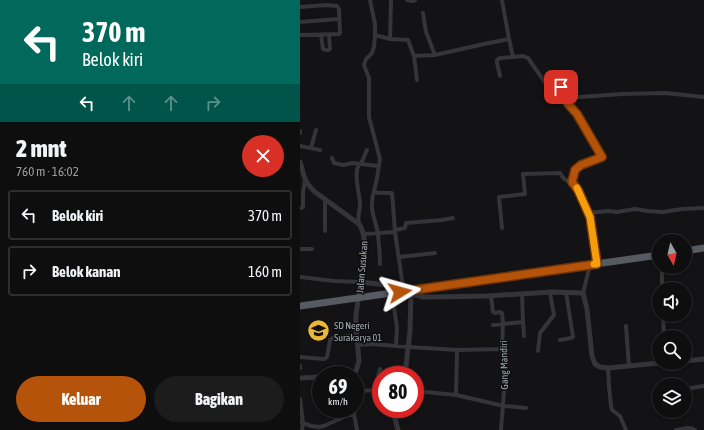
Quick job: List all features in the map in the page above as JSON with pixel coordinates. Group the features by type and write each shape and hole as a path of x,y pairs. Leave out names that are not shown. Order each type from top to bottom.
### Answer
{"highway":[{"path":"692,250 704,248"},
{"path":"300,306 652,256"}],"street":[{"path":"327,0 327,5"},
{"path":"370,0 375,24 374,47 364,65 370,78 369,117 380,159 371,203 371,209 378,234 380,264"},
{"path":"390,39 391,0"},
{"path":"407,0 415,0"},
{"path":"502,0 513,57"},
{"path":"300,8 327,5 337,6 339,9 340,34 300,35"},
{"path":"423,13 426,32 435,55"},
{"path":"300,22 339,19"},
{"path":"321,35 323,49 328,50 330,49 329,35"},
{"path":"375,35 390,39 407,40 410,42 414,56 417,80"},
{"path":"414,56 435,55 510,39"},
{"path":"500,76 496,63 497,60 500,58 523,56 528,58 548,86 561,87 566,98 602,157 581,165 575,170 572,182"},
{"path":"566,98 665,93 704,97"},
{"path":"311,148 316,130"},
{"path":"300,146 320,150"},
{"path":"359,224 358,215 360,205 356,170 367,150"},
{"path":"332,158 334,163 343,165 353,163 378,166"},
{"path":"300,162 305,181 303,207 300,208"},
{"path":"502,228 499,196 525,194 523,174 560,172 566,181 572,182 578,190 591,223 593,264 583,293 587,309 593,360 597,366 608,368 652,364"},
{"name":"Jalan Susukan","path":"305,181 315,192 359,224 362,227 364,234 364,254 356,313 359,361 358,366"},
{"path":"374,191 378,193 392,193 395,231 411,317 406,366"},
{"path":"325,199 326,231"},
{"path":"588,213 608,211 618,212 636,209 663,212 682,208 704,208"},
{"path":"364,234 378,234 395,231 405,228 406,223 453,218"},
{"path":"300,249 312,249"},
{"path":"399,257 435,253"},
{"path":"300,277 334,281 361,282 407,291 424,297 491,296 566,292 583,293"},
{"path":"560,340 571,338 573,336 566,292"},
{"path":"392,293 397,328 396,346"},
{"path":"538,351 540,333 554,315 550,293"},
{"path":"522,294 524,336"},
{"path":"491,296 493,312 502,313 503,324"},
{"path":"493,325 523,322"},
{"name":"Gang Mandiri","path":"501,430 505,379 502,349 503,324"},
{"path":"626,326 629,366"},
{"path":"300,357 327,358 330,340 335,337 357,334"},
{"path":"358,345 372,344 457,350 502,349"},
{"path":"456,395 457,350"},
{"path":"692,360 704,359"},
{"path":"608,368 612,410 620,416 626,430"},
{"path":"300,378 312,377"},
{"path":"692,388 704,386"},
{"path":"424,392 456,395 504,406 526,408"},
{"path":"300,399 302,430"},
{"path":"302,423 319,427 342,418"},
{"path":"356,418 357,430"},
{"path":"395,418 398,430"},
{"path":"676,430 693,428 695,430"}],"slow traffic":[{"path":"577,188 590,217 597,264 594,264"}],"place":[{"name":"SD Negeri Surakarya 01","path":"318,331"}],"route":[{"path":"400,292 597,264 590,217 578,190 572,182 575,170 581,165 602,157 577,114 568,104 561,87"}]}
